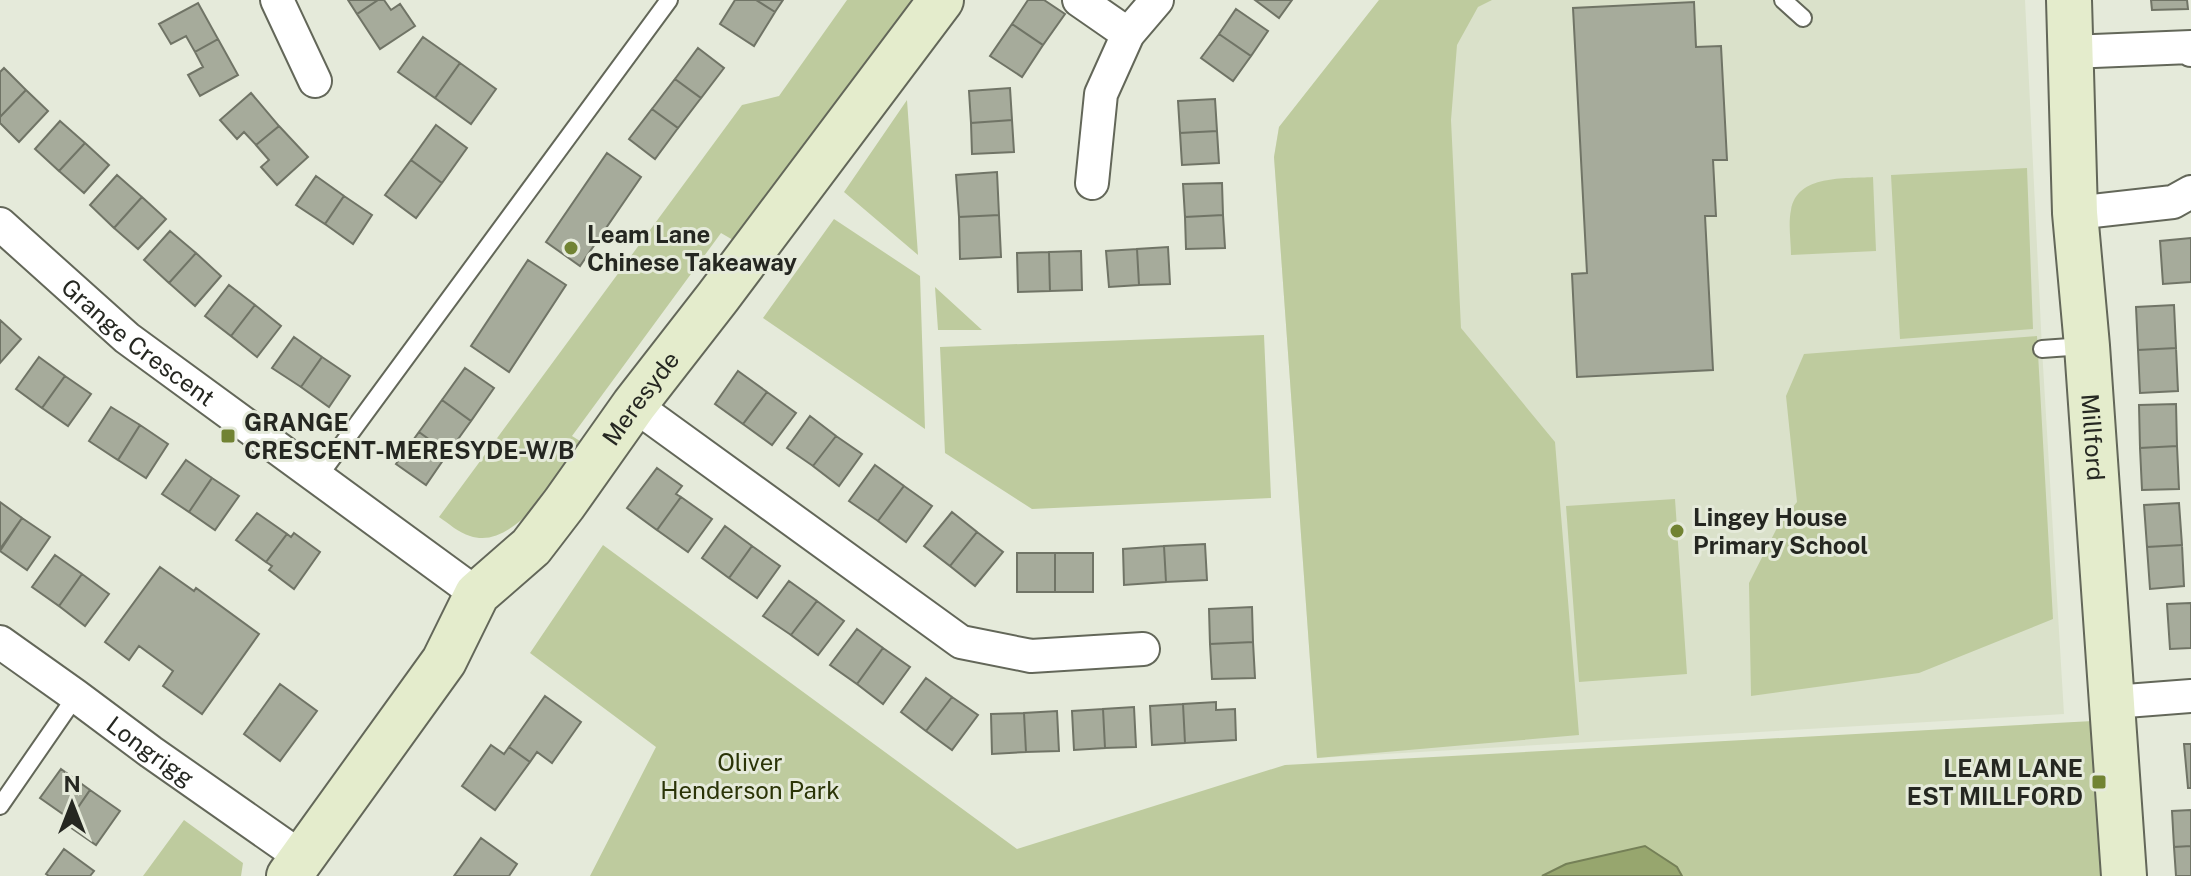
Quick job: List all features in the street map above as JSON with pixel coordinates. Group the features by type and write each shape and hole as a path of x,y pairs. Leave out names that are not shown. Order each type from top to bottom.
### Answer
{"street":[{"path":"277,0 315,81"},
{"name":"Meresyde","path":"295,867 444,661 477,594 531,547 634,405 941,0"},
{"path":"1079,0 1128,34"},
{"path":"1092,183 1101,94 1128,34 1157,0"},
{"name":"Millford","path":"2069,0 2075,213 2124,876"},
{"path":"2070,52 2191,47 2191,50"},
{"path":"2075,213 2173,202 2191,192"},
{"name":"Grange Crescent","path":"0,224 127,338 477,594"},
{"path":"634,405 961,642 1031,656 1143,649"},
{"name":"Longrigg","path":"0,642 151,752 295,867"},
{"path":"2113,702 2191,696"}],"lane":[{"path":"319,476 669,0"},
{"path":"1783,0 1803,18"},
{"path":"2042,349 2087,346"},
{"path":"0,806 76,696"}],"shaded area":[{"name":"Lingey House Primary School","path":"1379,0 2025,0 2064,714 1317,758 1274,157 1279,127"},
{"path":"1645,846 1677,867 1682,876 1542,876 1566,864"}],"green space":[{"path":"847,0 913,0 733,240 721,233 572,436 583,443 549,490 519,522 487,538 466,535 439,517 742,105 779,96"},
{"path":"1379,0 1492,0 1478,7 1457,45 1451,120 1461,328 1555,442 1579,735 1317,758 1274,157 1279,127"},
{"path":"907,100 918,255 844,192"},
{"path":"2027,168 2033,329 1900,339 1891,175"},
{"path":"1873,177 1876,251 1791,255 1791,210 1802,190 1824,181"},
{"path":"834,219 920,276 925,429 763,318"},
{"path":"935,287 982,330 938,330"},
{"path":"1264,335 1271,498 1032,509 945,453 940,347"},
{"path":"2037,336 2053,619 1919,673 1751,696 1749,583 1779,524 1797,502 1786,396 1804,354"},
{"path":"1675,499 1687,674 1579,682 1566,506"},
{"name":"Oliver Henderson Park","path":"603,545 1017,849 1285,765 2093,721 2105,876 590,876 656,747 530,653"},
{"path":"184,820 243,863 241,876 143,876"}],"building":[{"path":"348,0 378,0 357,14"},
{"path":"378,0 384,0 391,10 400,4 415,26 380,49 357,14"},
{"path":"735,0 756,0 775,12 754,46 720,24"},
{"path":"756,0 783,0 775,12"},
{"path":"1028,0 1044,0 1065,14 1043,45 1012,24"},
{"path":"1255,0 1292,0 1279,18"},
{"path":"2151,0 2187,0 2188,9 2152,10"},
{"path":"1694,2 1696,47 1721,46 1727,160 1713,160 1716,216 1705,216 1713,370 1577,377 1572,274 1587,273 1573,8"},
{"path":"198,3 218,39 195,52 186,36 171,44 159,24"},
{"path":"1236,9 1268,31 1251,56 1219,34"},
{"path":"1012,24 1043,45 1022,77 990,56"},
{"path":"1219,34 1251,56 1233,81 1201,58"},
{"path":"423,37 460,63 435,98 398,72"},
{"path":"218,39 238,75 200,96 188,75 203,67 195,52"},
{"path":"698,48 724,68 701,98 675,79"},
{"path":"460,63 496,89 471,124 435,98"},
{"path":"4,68 26,90 0,117 0,72"},
{"path":"675,79 701,98 678,128 652,109"},
{"path":"1010,88 1012,120 971,123 969,91"},
{"path":"26,90 48,111 19,142 0,123 0,117"},
{"path":"251,93 279,126 256,145 244,132 237,139 220,120"},
{"path":"1215,99 1217,131 1180,133 1178,101"},
{"path":"652,109 678,128 655,159 629,139"},
{"path":"1012,120 1014,152 972,154 971,123"},
{"path":"60,121 85,143 59,171 35,149"},
{"path":"436,125 467,148 442,183 411,160"},
{"path":"279,126 308,157 277,185 261,167 269,160 256,145"},
{"path":"1217,131 1219,163 1182,165 1180,133"},
{"path":"85,143 109,165 84,193 59,171"},
{"path":"607,153 641,177 580,266 546,242"},
{"path":"411,160 442,183 416,218 385,195"},
{"path":"997,172 999,215 959,217 956,175"},
{"path":"117,175 142,197 114,228 90,205"},
{"path":"316,176 344,196 325,224 296,205"},
{"path":"1222,183 1223,215 1185,217 1183,184"},
{"path":"344,196 372,215 353,244 325,224"},
{"path":"142,197 166,219 138,249 114,228"},
{"path":"999,215 1001,257 960,259 959,217"},
{"path":"1223,215 1225,248 1186,249 1185,217"},
{"path":"170,231 196,253 169,283 144,260"},
{"path":"2191,238 2191,282 2163,284 2160,241"},
{"path":"1168,247 1170,284 1139,285 1137,249"},
{"path":"1137,249 1139,285 1109,287 1106,251"},
{"path":"1081,251 1082,290 1050,291 1049,252"},
{"path":"1049,252 1050,291 1018,292 1017,253"},
{"path":"196,253 221,276 195,306 169,283"},
{"path":"528,260 566,285 509,372 471,346"},
{"path":"229,285 255,305 231,336 205,316"},
{"path":"255,305 281,326 257,357 231,336"},
{"path":"2174,305 2176,348 2138,350 2136,307"},
{"path":"0,320 21,339 0,363"},
{"path":"294,337 322,357 301,387 272,368"},
{"path":"2176,348 2178,391 2140,393 2138,350"},
{"path":"39,357 65,376 42,408 16,389"},
{"path":"322,357 350,376 329,407 301,387"},
{"path":"465,368 494,388 471,421 442,400"},
{"path":"738,371 767,392 743,424 715,404"},
{"path":"65,376 91,394 68,426 42,408"},
{"path":"767,392 796,413 772,445 743,424"},
{"path":"442,400 471,421 448,453 419,432"},
{"path":"2176,404 2177,446 2140,448 2139,405"},
{"path":"111,407 140,425 118,460 89,441"},
{"path":"810,416 836,436 813,466 787,448"},
{"path":"140,425 168,444 146,478 118,460"},
{"path":"419,432 448,453 426,485 396,464"},
{"path":"836,436 862,454 839,486 813,466"},
{"path":"2177,446 2179,489 2142,490 2140,448"},
{"path":"186,460 212,478 189,512 162,494"},
{"path":"875,465 904,486 878,521 849,501"},
{"path":"657,468 682,486 676,494 681,497 657,530 627,508"},
{"path":"212,478 239,496 215,530 189,512"},
{"path":"904,486 932,506 906,542 878,521"},
{"path":"681,497 712,519 688,552 657,530"},
{"path":"0,502 22,518 0,549"},
{"path":"2179,503 2182,545 2147,547 2144,505"},
{"path":"952,512 977,532 950,566 924,546"},
{"path":"257,513 287,534 266,562 236,540"},
{"path":"22,518 50,537 27,570 0,551"},
{"path":"725,526 752,546 729,578 702,558"},
{"path":"977,532 1003,552 975,586 950,566"},
{"path":"294,533 320,552 294,589 269,570 272,566 266,562 287,534 291,537"},
{"path":"1205,544 1207,580 1166,582 1164,546"},
{"path":"2182,545 2184,586 2150,589 2147,547"},
{"path":"752,546 780,566 757,598 729,578"},
{"path":"1164,546 1166,582 1124,585 1123,549"},
{"path":"1017,553 1055,553 1055,592 1017,592"},
{"path":"1055,553 1093,553 1093,592 1055,592"},
{"path":"55,555 82,574 59,606 32,587"},
{"path":"160,567 194,591 196,588 259,634 202,714 163,686 173,671 139,646 129,660 105,642"},
{"path":"82,574 109,594 85,626 59,606"},
{"path":"789,581 817,601 791,635 763,616"},
{"path":"817,601 844,621 818,655 791,635"},
{"path":"2191,603 2191,648 2170,649 2167,604"},
{"path":"1252,607 1253,642 1210,644 1209,609"},
{"path":"857,629 883,648 857,684 830,665"},
{"path":"1253,642 1255,678 1212,679 1210,644"},
{"path":"883,648 910,667 883,704 857,684"},
{"path":"926,678 952,697 926,731 901,712"},
{"path":"280,684 317,711 280,761 244,734"},
{"path":"545,696 581,722 552,763 537,752 530,762 509,747"},
{"path":"952,697 978,715 952,750 926,731"},
{"path":"1216,702 1216,710 1235,709 1236,740 1185,743 1183,704"},
{"path":"1183,704 1185,743 1152,745 1150,706"},
{"path":"1134,707 1136,747 1105,748 1103,709"},
{"path":"1103,709 1105,748 1074,750 1072,711"},
{"path":"1057,711 1059,751 1026,752 1024,713"},
{"path":"1024,713 1026,752 992,754 991,714"},
{"path":"2184,744 2191,744 2191,788 2188,788"},
{"path":"491,745 504,754 509,747 530,762 495,810 462,786"},
{"path":"61,769 90,790 70,819 40,798"},
{"path":"90,790 120,811 96,845 70,827 74,822 70,819"},
{"path":"2191,810 2191,846 2174,847 2172,811"},
{"path":"481,838 517,864 509,876 454,876"},
{"path":"2191,846 2191,876 2176,876 2174,847"},
{"path":"64,849 94,871 90,876 46,874"}],"place":[{"name":"Leam Lane Chinese Takeaway","path":"571,248"},
{"name":"GRANGE CRESCENT-MERESYDE-W/B","path":"228,436"},
{"name":"Lingey House Primary School","path":"1677,531"},
{"name":"LEAM LANE EST MILLFORD","path":"2099,782"}]}
